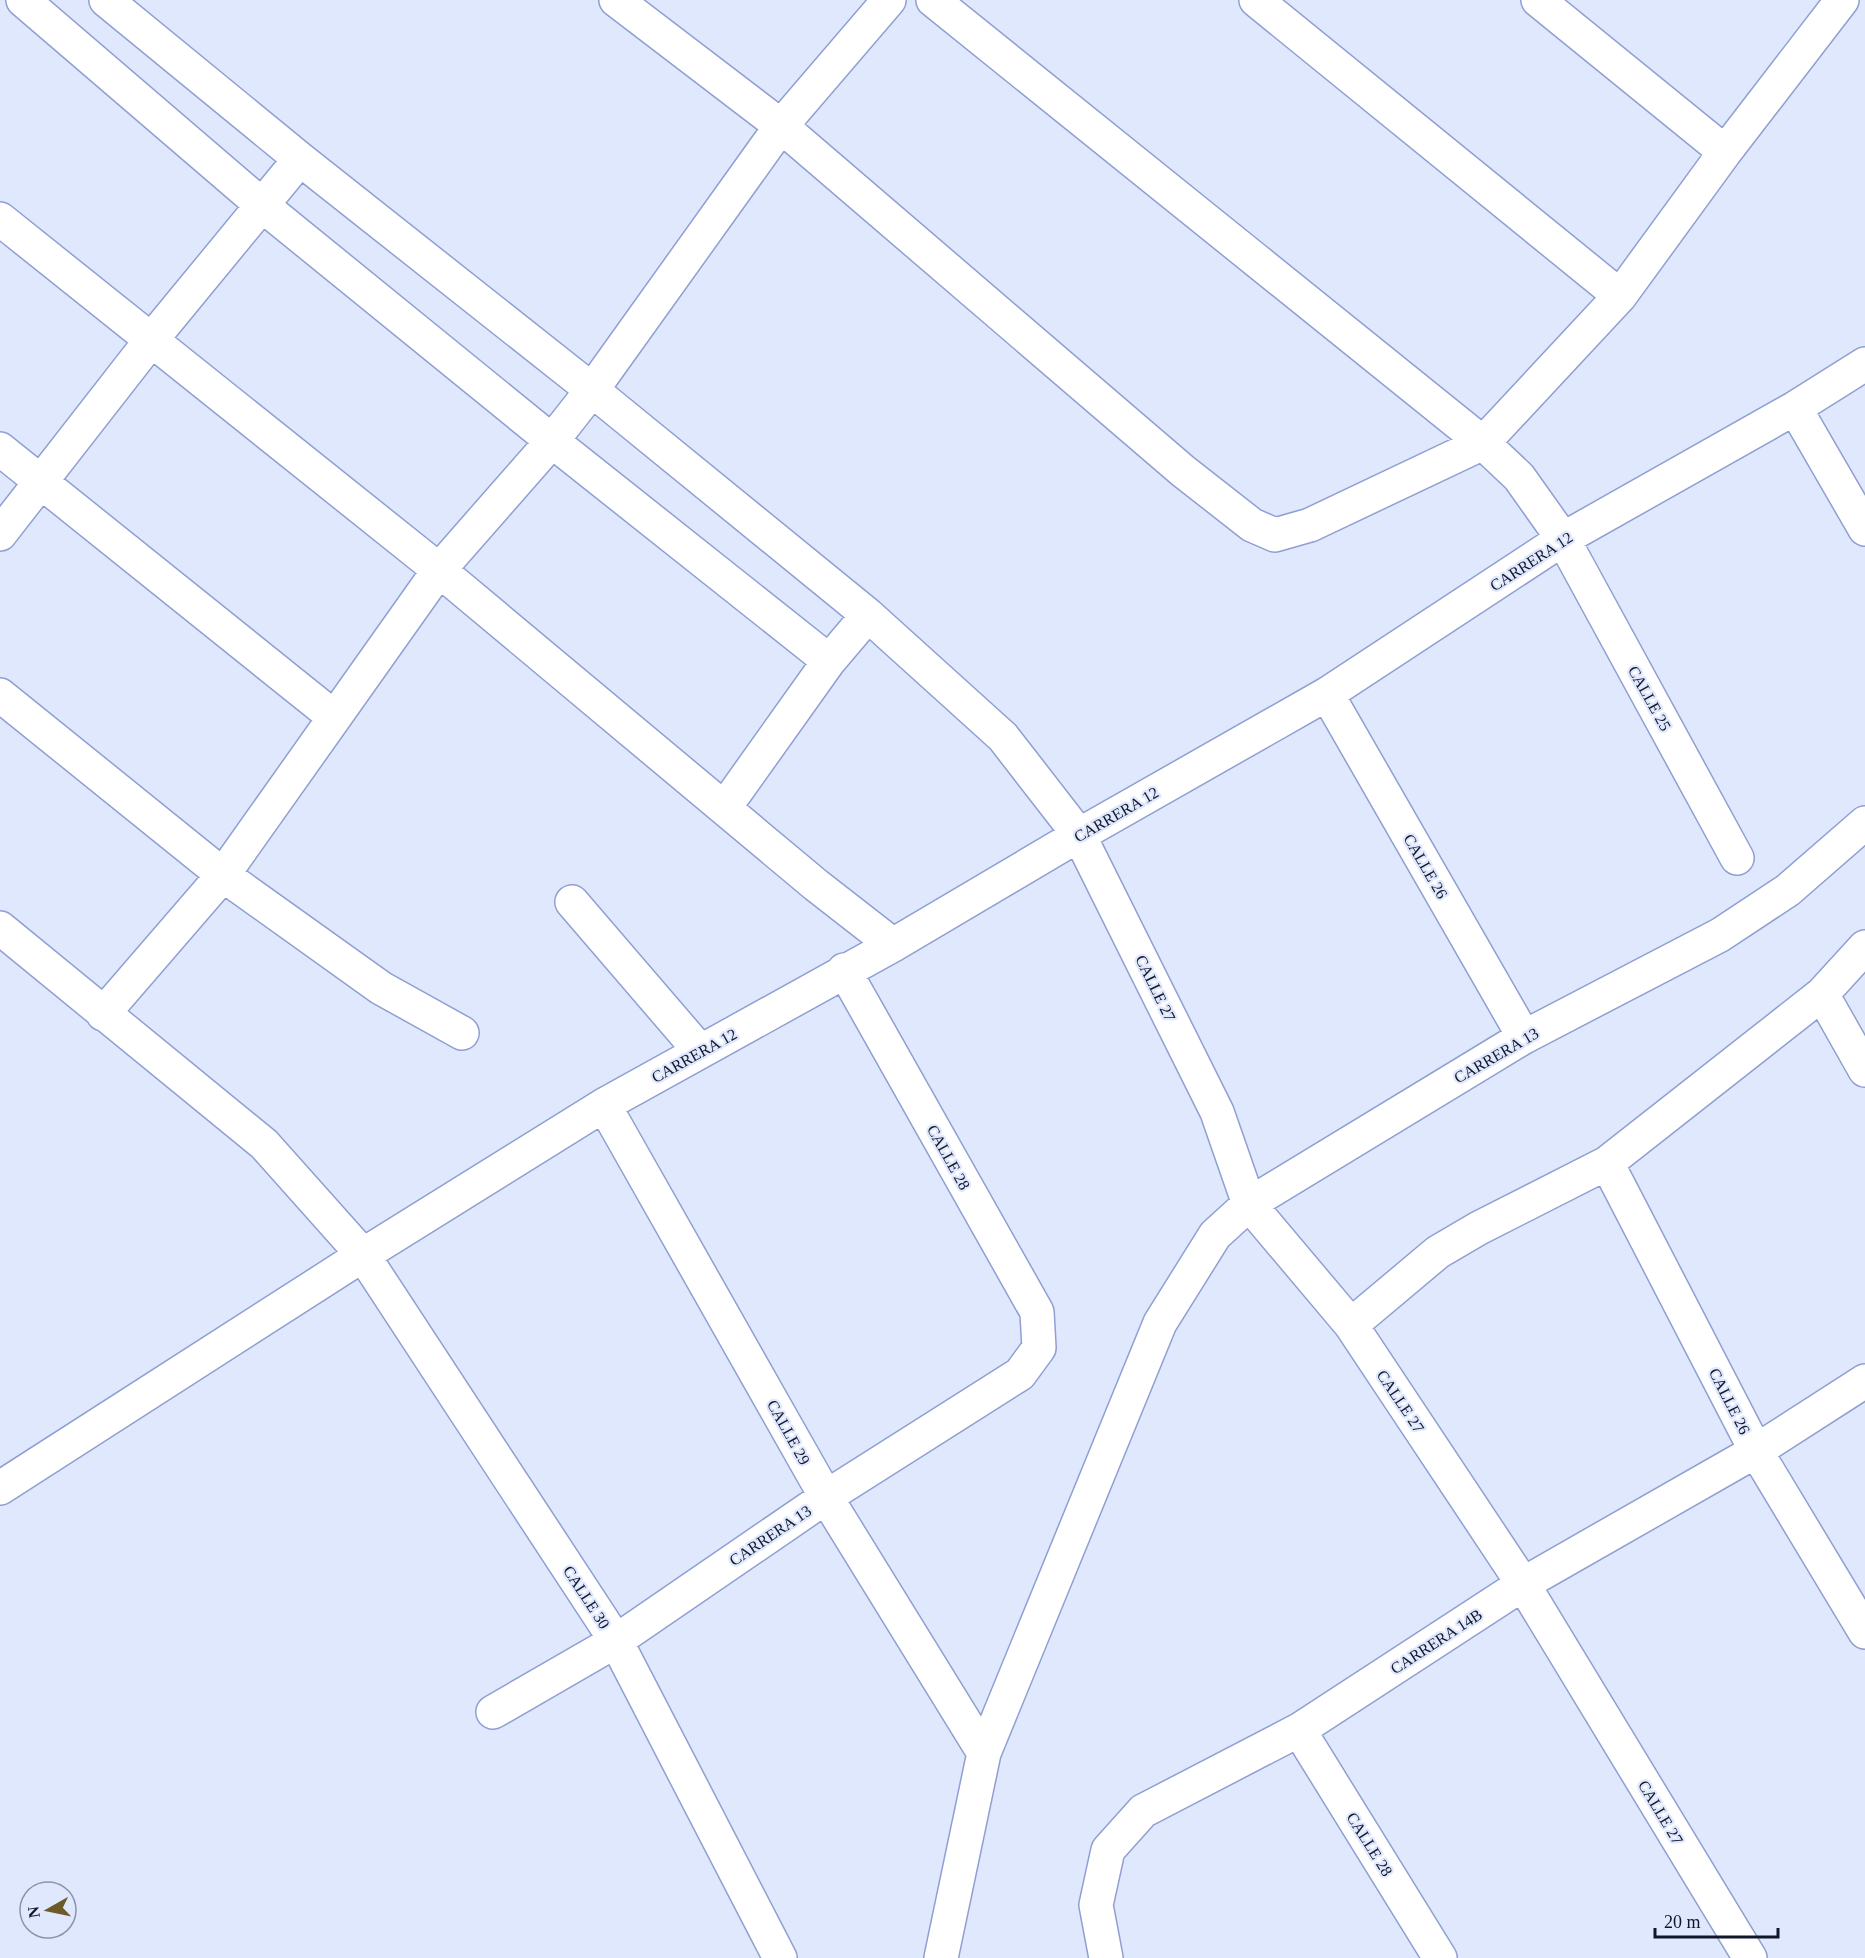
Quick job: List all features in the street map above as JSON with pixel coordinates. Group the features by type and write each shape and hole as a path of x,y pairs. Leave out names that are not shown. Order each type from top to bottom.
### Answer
{"street":[{"path":"23,0 263,206 552,441 829,661"},
{"name":"CALLE 27","path":"106,0 300,159 592,390 868,615 1003,737 1079,835 1217,1112 1249,1204 1351,1325 1523,1584 1750,1958"},
{"path":"616,0 781,126 1183,471 1252,525 1275,535 1310,525 1483,443 1620,296 1725,152 1842,0"},
{"path":"103,1014 223,875 333,717 440,570 552,441 592,390 781,126 889,0"},
{"name":"CALLE 25","path":"933,0 1483,443 1519,477 1563,539 1737,858"},
{"path":"1256,0 1620,296"},
{"path":"1538,0 1725,152"},
{"path":"1848,0 1865,13"},
{"path":"0,534 152,339 300,159"},
{"path":"0,219 440,570 816,885 893,945"},
{"name":"CARRERA 12","path":"0,1488 363,1255 604,1105 844,970 893,945 1079,835 1327,694 1563,539 1795,408 1865,364"},
{"path":"1795,408 1865,529"},
{"path":"0,449 333,717"},
{"path":"725,807 829,661 868,615"},
{"name":"CALLE 26","path":"1327,694 1524,1037"},
{"path":"0,695 223,875 381,988 462,1034"},
{"name":"CARRERA 13","path":"941,1958 984,1753 1160,1323 1215,1234 1249,1204 1524,1037 1720,935 1788,890 1865,823"},
{"path":"572,902 700,1051"},
{"name":"CALLE 30","path":"0,928 264,1144 363,1255 616,1641 780,1958"},
{"path":"1351,1325 1438,1252 1479,1228 1607,1163 1822,994 1865,947"},
{"name":"CALLE 28","path":"844,970 1037,1312 1039,1348"},
{"path":"1822,994 1865,1070"},
{"name":"CALLE 29","path":"604,1105 826,1497 984,1753"},
{"name":"CALLE 26","path":"1607,1163 1756,1451 1865,1632"},
{"name":"CARRERA 13","path":"493,1712 616,1641 826,1497 1020,1374 1039,1348"},
{"name":"CARRERA 14B","path":"1106,1958 1096,1905 1108,1850 1143,1811 1299,1730 1523,1584 1756,1451 1865,1381"},
{"name":"CALLE 28","path":"1299,1730 1440,1958"}]}
